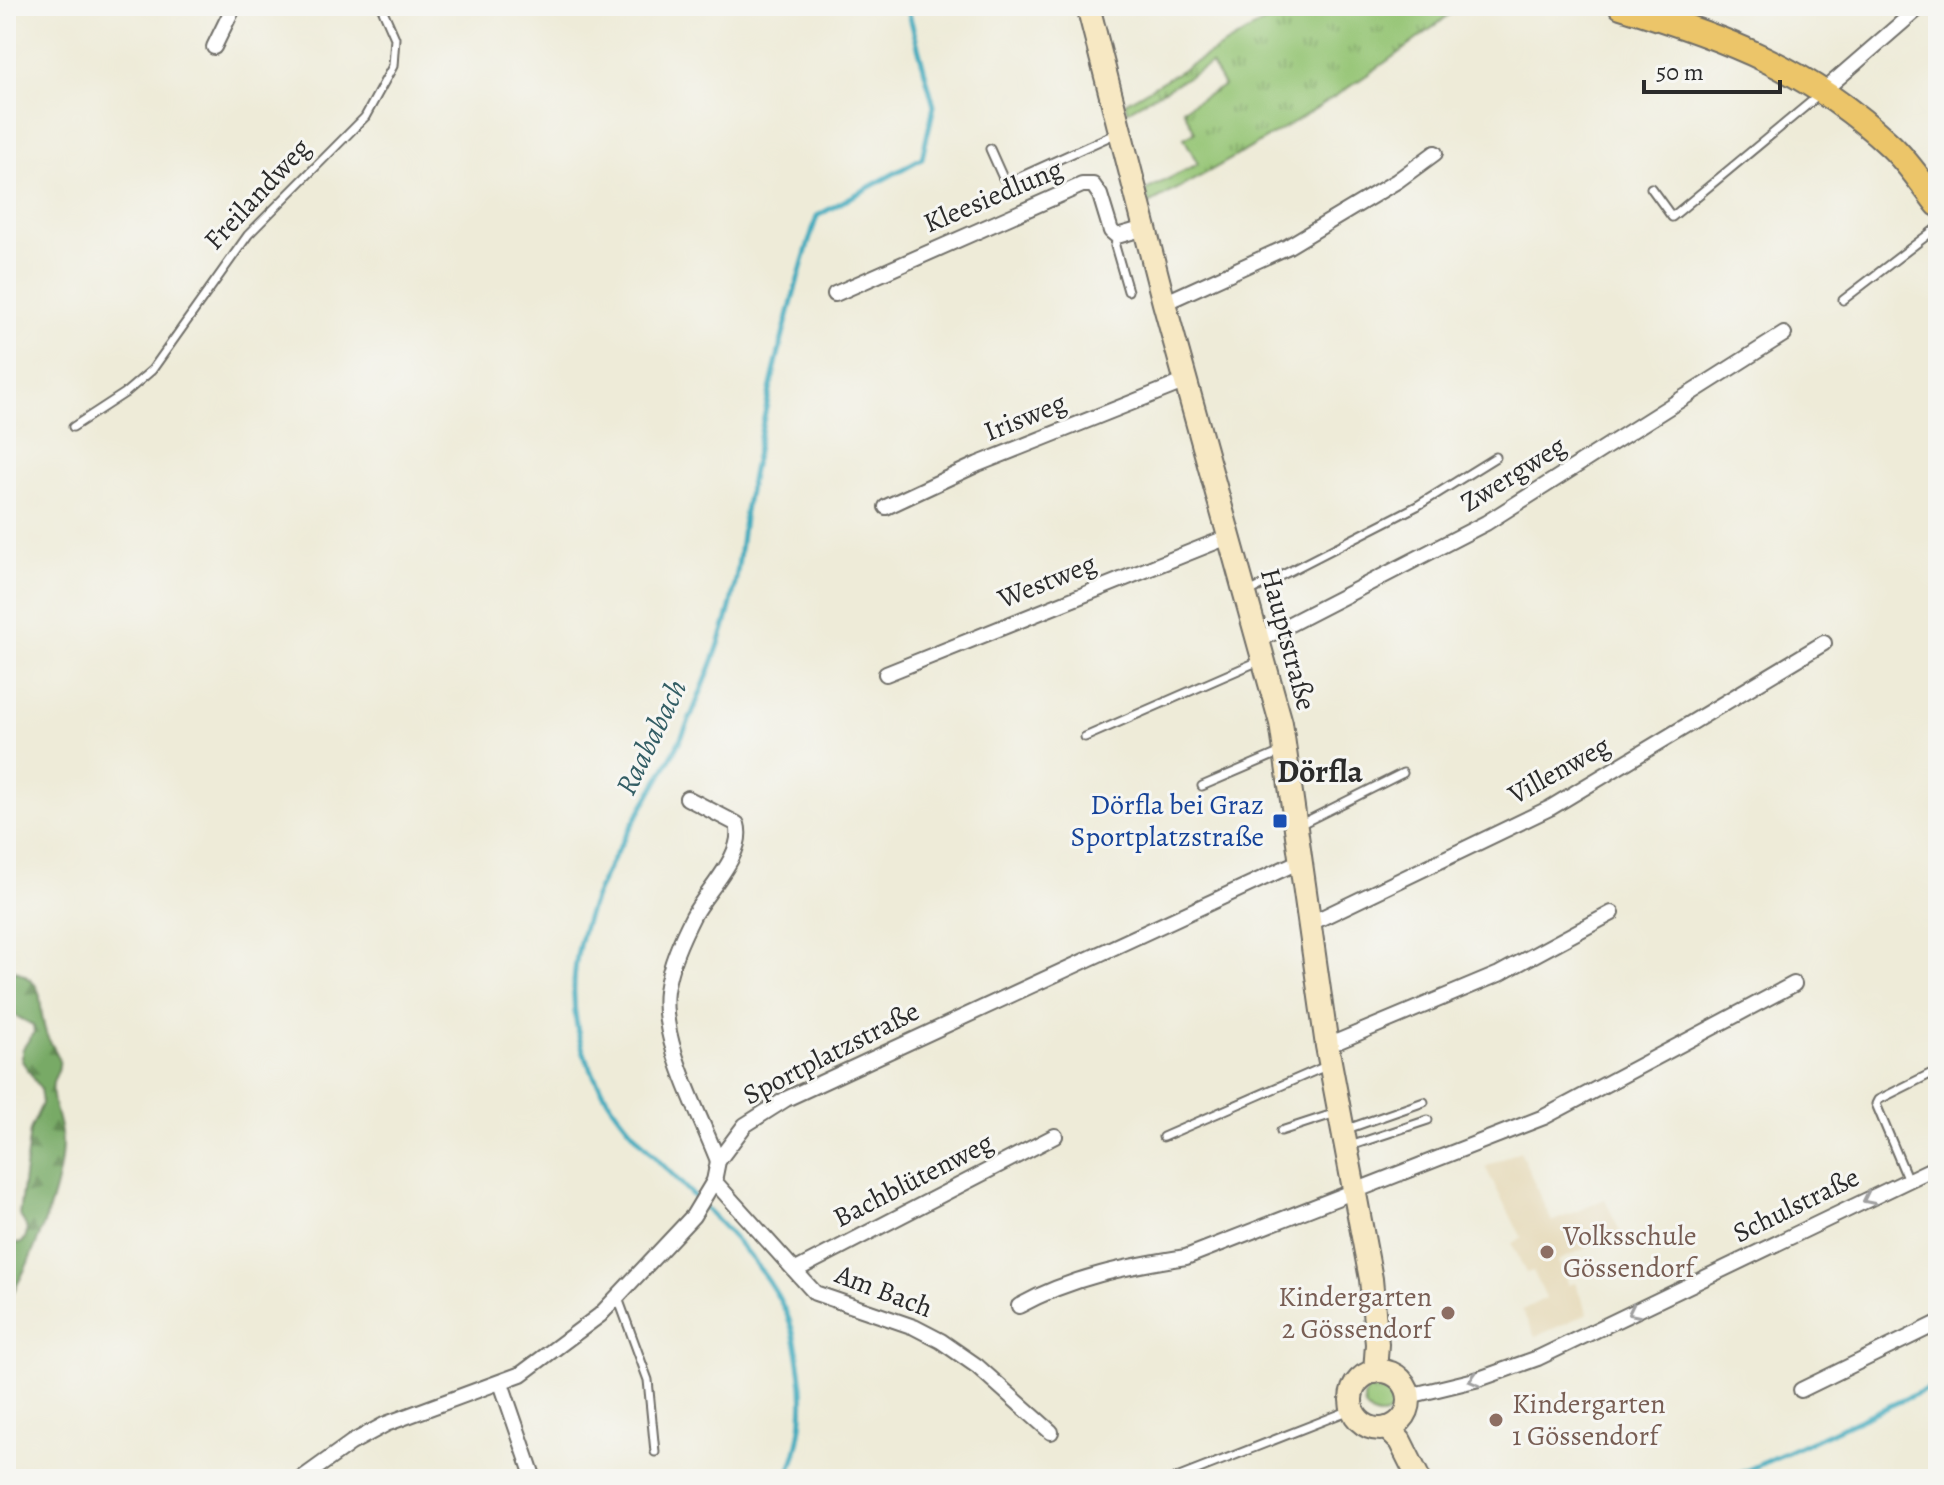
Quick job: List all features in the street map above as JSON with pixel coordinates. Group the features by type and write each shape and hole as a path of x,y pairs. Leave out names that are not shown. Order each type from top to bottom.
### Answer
{"main road":[{"name":"Hauptstraße","path":"1088,6 1164,303 1281,723 1298,862 1329,1055 1371,1279 1377,1344 1375,1372"},
{"path":"1621,6 1668,12 1749,49 1823,91 1893,148 1938,204"},
{"path":"1387,1428 1405,1413 1409,1396 1399,1378 1390,1373 1375,1372 1355,1385 1353,1409 1367,1425 1387,1428 1400,1441 1419,1479"}],"street":[{"path":"214,47 234,6"},
{"path":"1823,91 1921,6"},
{"path":"1164,303 1287,247 1397,181 1435,153"},
{"name":"Kleesiedlung","path":"835,294 1082,185 1093,185 1100,195 1111,231 1117,236"},
{"path":"1117,236 1145,228"},
{"name":"Zwergweg","path":"1261,650 1486,523 1784,334"},
{"name":"Irisweg","path":"886,507 978,464 1186,381"},
{"name":"Westweg","path":"886,674 1228,537"},
{"name":"Villenweg","path":"1309,924 1550,808 1824,643"},
{"path":"687,798 737,824 740,834 731,857 680,943 666,994 672,1042 718,1161"},
{"name":"Sportplatzstraße","path":"301,1479 351,1443 386,1424 521,1374 618,1298 693,1216 714,1181 718,1161 745,1125 786,1099 1298,862"},
{"path":"1329,1055 1499,974 1612,913"},
{"path":"1019,1306 1046,1291 1130,1266 1186,1257 1544,1117 1794,984"},
{"name":"Bachblütenweg","path":"796,1270 1055,1136"},
{"name":"Schulstraße","path":"1409,1396 1479,1379 1538,1358 1938,1166"},
{"name":"Am Bach","path":"714,1181 815,1293 914,1327 941,1341 977,1366 1051,1432"},
{"path":"1801,1390 1938,1323"},
{"path":"501,1383 534,1479"}],"lane":[{"name":"Freilandweg","path":"73,427 125,393 152,370 248,235 365,117 393,66 395,38 381,6"},
{"path":"1651,188 1672,217 1810,106 1823,91"},
{"path":"990,149 1003,178 1009,182 1121,131"},
{"path":"1843,300 1938,227"},
{"path":"1117,236 1115,246 1128,291"},
{"path":"1245,594 1262,588 1417,506 1496,457"},
{"path":"1085,737 1261,650"},
{"path":"1202,786 1284,750"},
{"path":"1294,827 1403,773"},
{"path":"1163,1137 1329,1055"},
{"path":"1908,1180 1876,1104 1878,1100 1938,1070"},
{"path":"1343,1130 1424,1102"},
{"path":"1281,1131 1343,1130 1428,1120"},
{"path":"618,1298 648,1380 655,1452"},
{"path":"1174,1479 1353,1409"}],"shaded area":[{"name":"Volksschule Gössendorf","path":"1520,1151 1552,1222 1605,1199 1620,1232 1558,1261 1568,1285 1575,1283 1588,1313 1535,1337 1522,1310 1546,1298 1533,1271 1526,1273 1512,1243 1522,1238 1485,1167"}],"green space":[{"path":"1292,6 1460,6 1348,88 1230,160 1149,204 1146,190 1198,164 1184,138 1195,132 1183,109 1224,86 1211,64 1127,111 1125,103"},
{"path":"6,966 30,980 39,993 46,1033 59,1060 53,1090 62,1143 51,1204 25,1269 6,1304 6,1243 22,1243 27,1232 19,1215 30,1130 42,1104 40,1088 22,1061 22,1050 34,1032 33,1025 12,1014 12,1007 6,1000"},
{"path":"1380,1384 1391,1389 1396,1400 1391,1411 1380,1416 1369,1411 1364,1400 1369,1389"}],"waterway":[{"name":"Raababach","path":"786,1479 796,1453 802,1412 799,1362 788,1317 763,1273 735,1239 639,1140 611,1105 590,1068 577,1027 574,984 580,943 592,903 610,864 674,752 721,637 731,605 746,506 769,396 817,216 922,158 934,106 907,6"},
{"path":"1728,1479 1938,1384"}],"place":[{"name":"Dörfla bei Graz Sportplatzstraße","path":"1280,821"},
{"name":"Volksschule Gössendorf","path":"1547,1252"},
{"name":"Kindergarten 2 Gössendorf","path":"1448,1313"},
{"name":"Kindergarten 1 Gössendorf","path":"1496,1420"}],"district":[{"name":"Dörfla","path":"1320,771"}]}
